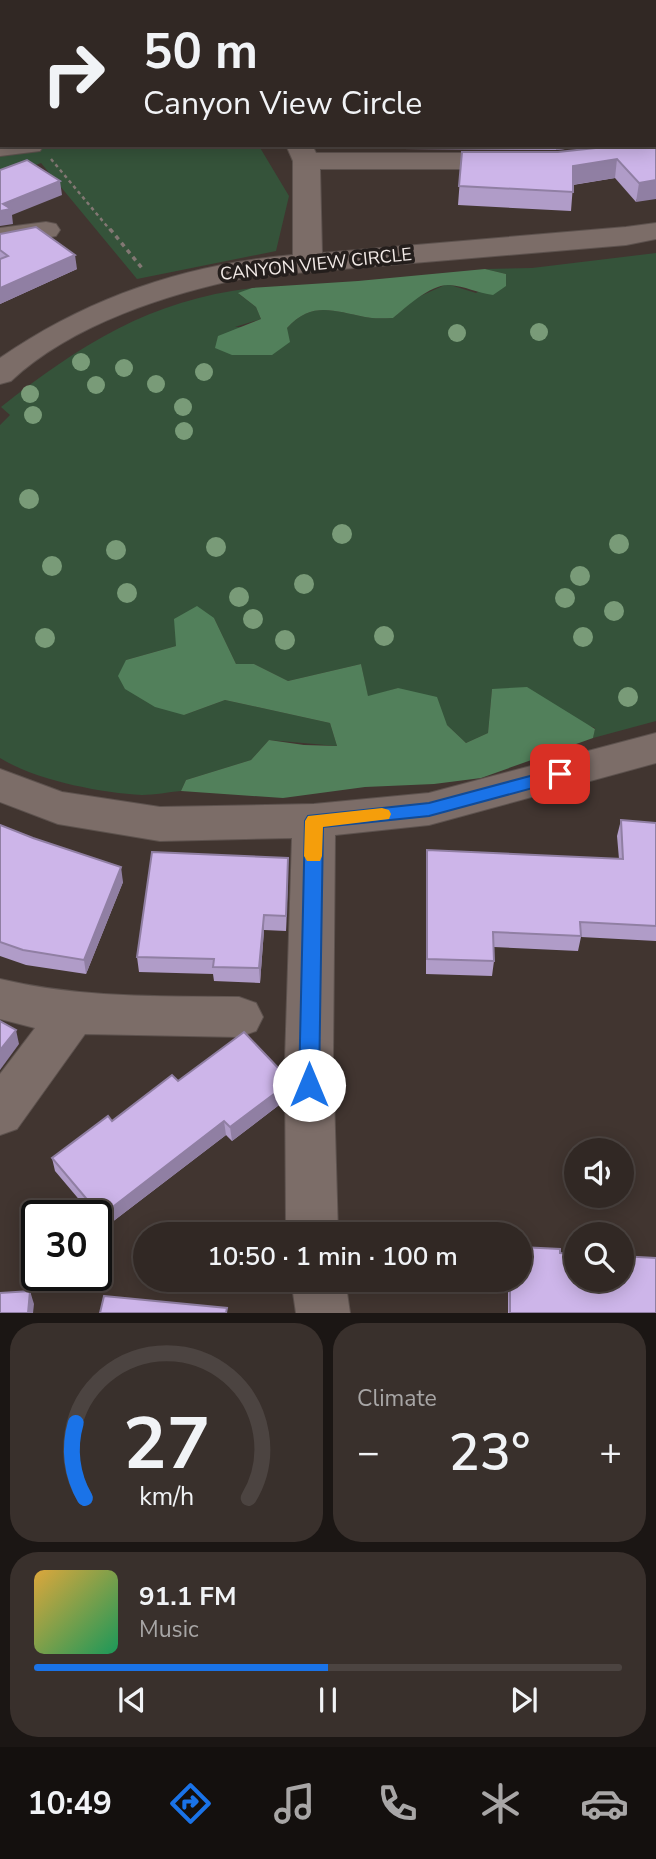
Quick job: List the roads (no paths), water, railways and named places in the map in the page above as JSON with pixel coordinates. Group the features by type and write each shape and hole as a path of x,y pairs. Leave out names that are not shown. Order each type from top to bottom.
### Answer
{"street":[{"path":"0,148 39,150"},
{"path":"308,263 303,153 544,161"},
{"path":"0,237 46,230"},
{"name":"CANYON VIEW CIRCLE","path":"0,374 66,328 120,303 189,279 249,268 626,236 656,231"},
{"path":"0,785 58,808 160,824 314,821 429,809 656,748"},
{"path":"312,1222 309,1061 314,821"},
{"path":"0,999 72,1015 239,1017"},
{"path":"0,1113 72,1015"},
{"path":"320,1292 323,1313"}],"lane":[{"path":"372,0 396,0"}]}
